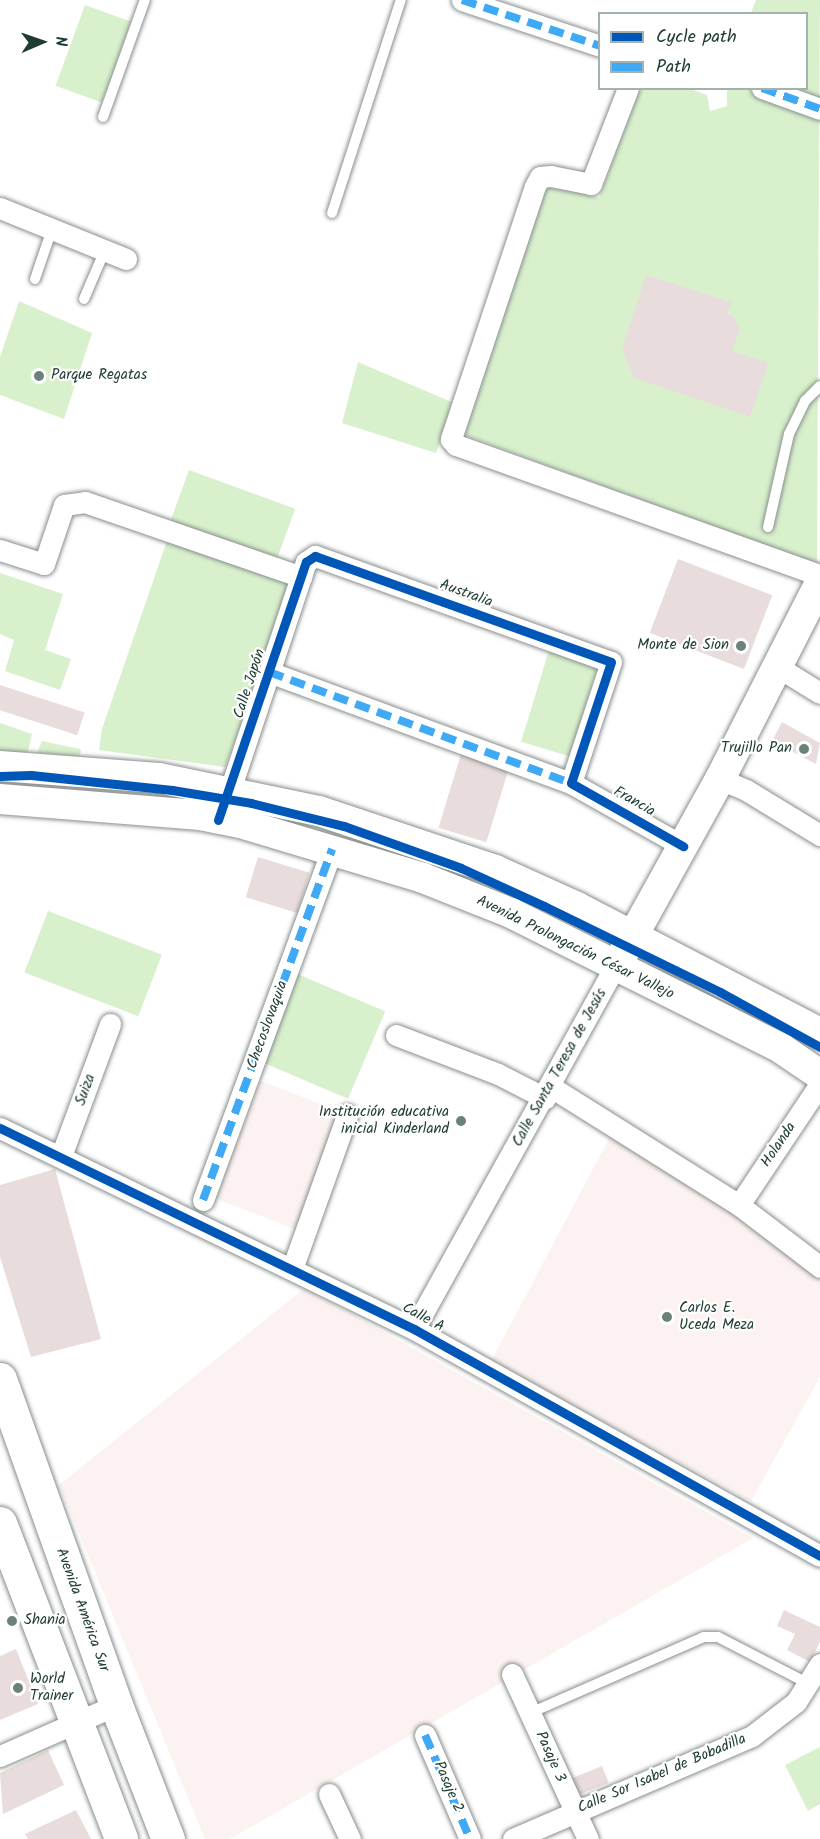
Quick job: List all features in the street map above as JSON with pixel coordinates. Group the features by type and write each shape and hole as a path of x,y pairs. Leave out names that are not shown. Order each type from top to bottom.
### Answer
{"main road":[{"name":"Calle Santa Teresa de Jesús","path":"615,967 720,778 820,583"},
{"path":"0,766 124,774 230,792 319,811 495,870 633,935 819,1029"},
{"name":"Avenida Prolongación César Vallejo","path":"0,799 81,803 218,820 332,849 423,878 511,913 782,1049 820,1075"},
{"name":"Avenida América Sur","path":"1,1388 116,1705 168,1839"},
{"path":"0,1523 74,1723 121,1839"}],"street":[{"path":"462,0 598,45"},
{"path":"627,90 591,184 551,176 540,177 535,186 451,439 467,449 820,575"},
{"path":"768,90 820,109"},
{"path":"0,208 126,259"},
{"path":"0,550 44,564 64,505 85,502 164,527 301,577"},
{"name":"Calle Japón","path":"218,820 230,792 310,556"},
{"name":"Australia","path":"310,556 611,662 571,783"},
{"path":"778,667 820,693"},
{"name":"Francia","path":"269,672 571,783 682,846"},
{"path":"720,778 746,790 820,835"},
{"name":"Checoslovaquia","path":"203,1200 332,849"},
{"name":"Calle Santa Teresa de Jesús","path":"414,1329 548,1092 615,967"},
{"name":"Suiza","path":"61,1156 110,1024"},
{"path":"396,1035 548,1092 739,1205 820,1267"},
{"name":"Holanda","path":"739,1205 820,1084"},
{"path":"292,1269 347,1115"},
{"name":"Calle A","path":"0,1128 414,1329 820,1556"},
{"name":"Calle Sor Isabel de Bobadilla","path":"513,1839 752,1736 815,1687 820,1664"},
{"name":"Pasaje 3","path":"512,1674 588,1839"},
{"path":"0,1756 116,1705"},
{"name":"Pasaje 2","path":"425,1735 470,1839"},
{"path":"329,1794 350,1839"}],"lane":[{"path":"103,117 145,0"},
{"path":"332,213 401,0"},
{"path":"35,279 52,229"},
{"path":"84,299 105,250"},
{"path":"768,526 789,434 805,401 820,386"},
{"path":"530,1713 704,1637 718,1638 815,1687"}],"shaded area":[{"path":"261,1081 340,1111 295,1229 216,1199"},
{"name":"Carlos E. Uceda Meza","path":"613,1131 739,1212 820,1274 820,1377 751,1501 491,1361"},
{"path":"305,1288 753,1538 230,1839 205,1839 59,1485"}],"green space":[{"path":"756,0 820,0 817,564 464,435 541,182 599,198 640,90 694,90 707,95 710,111 727,106 727,90 808,90 808,12 751,12"},
{"path":"85,5 131,22 102,103 56,86"},
{"name":"Parque Regatas","path":"19,301 92,333 64,419 0,395 0,357"},
{"path":"358,362 454,403 436,453 342,423"},
{"path":"189,470 295,509 277,559 171,521"},
{"path":"169,535 295,580 225,767 99,750 102,729"},
{"path":"0,573 63,594 45,650 71,659 60,690 5,671 14,640 0,634"},
{"path":"550,647 599,662 570,757 521,742"},
{"path":"0,723 32,734 28,752 0,752"},
{"path":"42,741 80,749 81,752 79,756 37,753"},
{"path":"48,911 162,955 138,1016 24,973"},
{"path":"295,973 385,1011 348,1099 258,1060"},
{"path":"820,1747 820,1804 808,1811 785,1765"}],"building":[{"path":"646,275 731,302 727,314 733,316 740,329 732,351 768,363 750,417 634,378 622,349"},
{"path":"678,559 772,595 744,669 650,633"},
{"path":"0,685 85,713 77,735 0,710"},
{"name":"Trujillo Pan","path":"782,722 820,743 816,764 772,741"},
{"path":"461,754 509,769 486,842 438,828"},
{"path":"258,857 310,873 297,913 246,897"},
{"path":"55,1169 101,1339 31,1357 0,1257 0,1185"},
{"path":"784,1610 820,1627 820,1642 810,1662 787,1650 795,1634 777,1626"},
{"path":"16,1649 38,1704 0,1720 0,1656"},
{"path":"48,1750 64,1785 3,1814 0,1773"},
{"path":"602,1766 609,1783 577,1795 570,1779"},
{"path":"76,1810 91,1839 28,1839 25,1834"}],"marked path":[{"path":"462,0 598,45"},
{"path":"768,90 820,109"},
{"path":"269,672 571,783"},
{"path":"203,1200 332,849"},
{"path":"425,1735 470,1839"}],"cycle path":[{"path":"218,820 306,562 315,556 611,662 571,783 683,846"},
{"path":"0,776 31,775 172,790 251,803 344,826 461,868 544,906 720,992 820,1047"},
{"path":"0,1128 414,1329 820,1556"}],"place":[{"name":"Parque Regatas","path":"39,376"},
{"name":"Monte de Sion","path":"741,646"},
{"name":"Trujillo Pan","path":"804,749"},
{"name":"Institución educativa inicial Kinderland","path":"461,1121"},
{"name":"Carlos E. Uceda Meza","path":"667,1317"},
{"name":"Shania","path":"12,1621"},
{"name":"World Trainer","path":"18,1688"}]}
